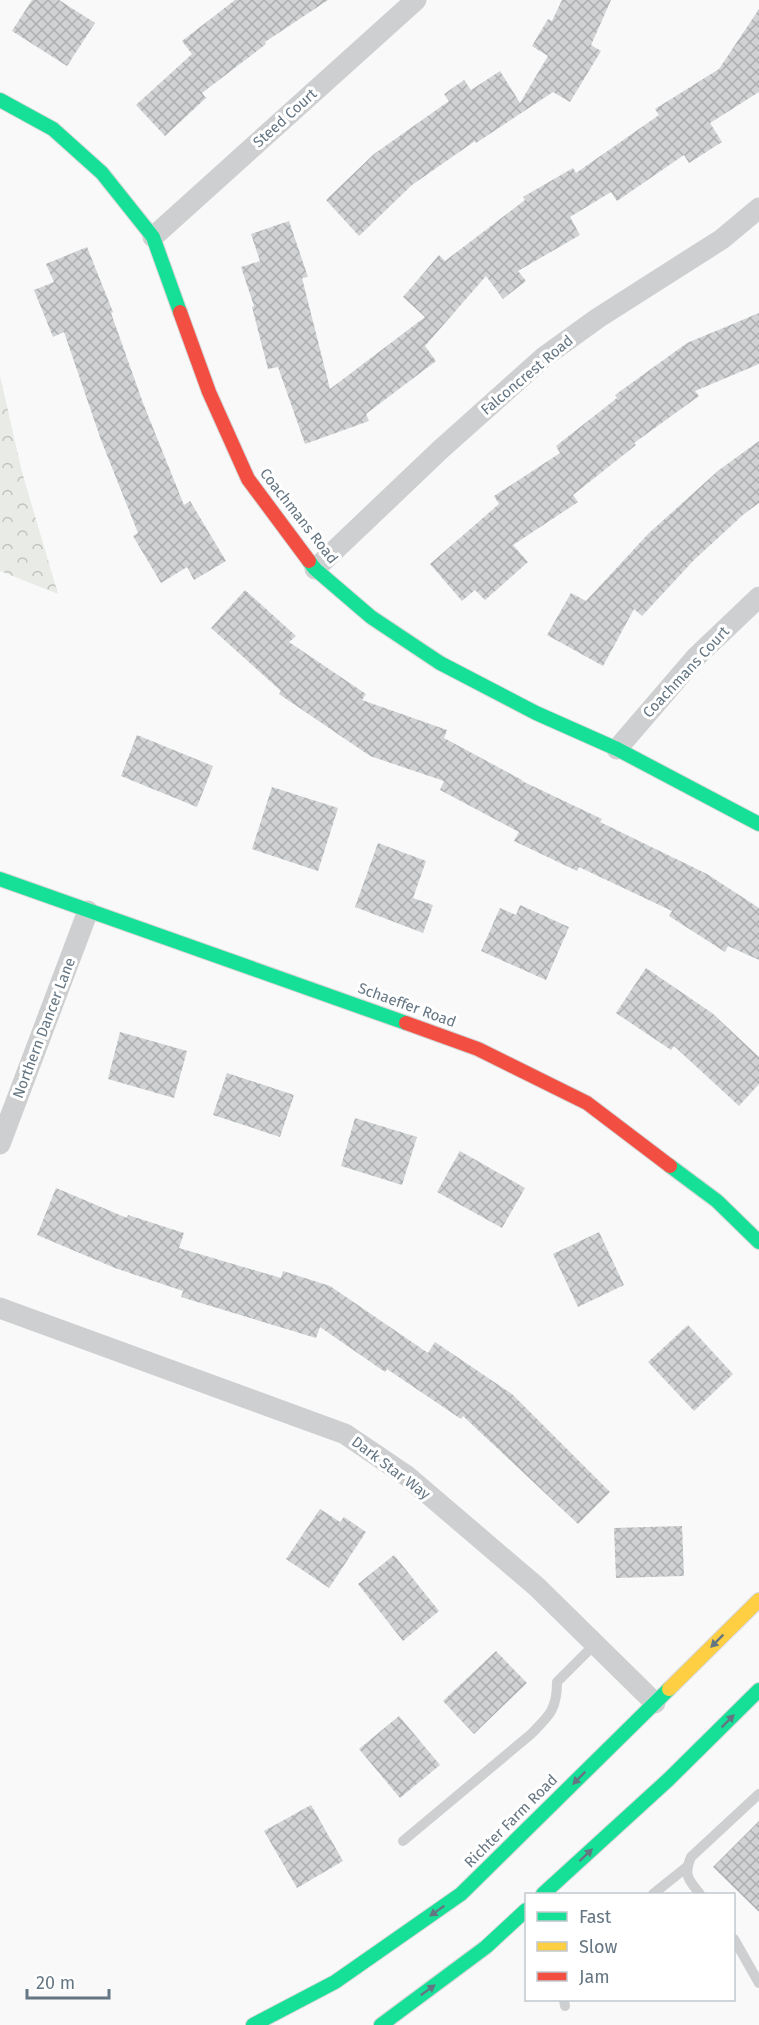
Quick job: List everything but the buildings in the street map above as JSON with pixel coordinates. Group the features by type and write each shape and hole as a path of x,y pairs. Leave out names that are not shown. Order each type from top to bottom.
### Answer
{"street":[{"name":"Steed Court","path":"153,237 416,0"},
{"name":"Coachmans Road","path":"0,100 53,129 61,136 102,173 153,237 209,392 248,478 315,569 371,617 440,663 536,713 617,749 759,824"},
{"name":"Falconcrest Road","path":"315,569 440,450 544,357 598,318 722,239 759,208"},
{"name":"Coachmans Court","path":"617,749 696,657 759,597"},
{"name":"Schaeffer Road","path":"0,879 478,1048 587,1103 717,1201 759,1242"},
{"name":"Northern Dancer Lane","path":"0,1144 88,911"},
{"name":"Dark Star Way","path":"0,1308 345,1434 407,1476 537,1587 655,1703"},
{"name":"Richter Farm Road","path":"256,2024 335,1982 461,1894 759,1600"},
{"path":"544,1893 669,1779 759,1690"},
{"path":"381,2025 486,1947 525,1911"}],"lane":[{"path":"403,1841 530,1735 549,1716 557,1701 557,1682 595,1644"},
{"path":"699,1893 687,1878 691,1857 759,1794"},
{"path":"654,1893 688,1866"},
{"path":"735,1941 759,1983"}],"green space":[{"path":"0,376 22,472 58,594 0,571"}],"traffic: fast":[{"path":"0,100 53,129 102,173 153,237 180,312"},
{"path":"309,561 315,569 371,617 440,663 536,713 617,749 759,824"},
{"path":"0,879 406,1023"},
{"path":"670,1166 717,1201 759,1242"},
{"path":"253,2025 335,1982 461,1894 669,1689"},
{"path":"544,1893 669,1779 759,1690"},
{"path":"381,2025 486,1947 525,1911"}],"traffic: slow":[{"path":"669,1689 759,1600"}],"traffic: jam":[{"path":"180,312 209,392 248,479 309,561"},
{"path":"406,1023 478,1049 587,1103 670,1166"}]}
